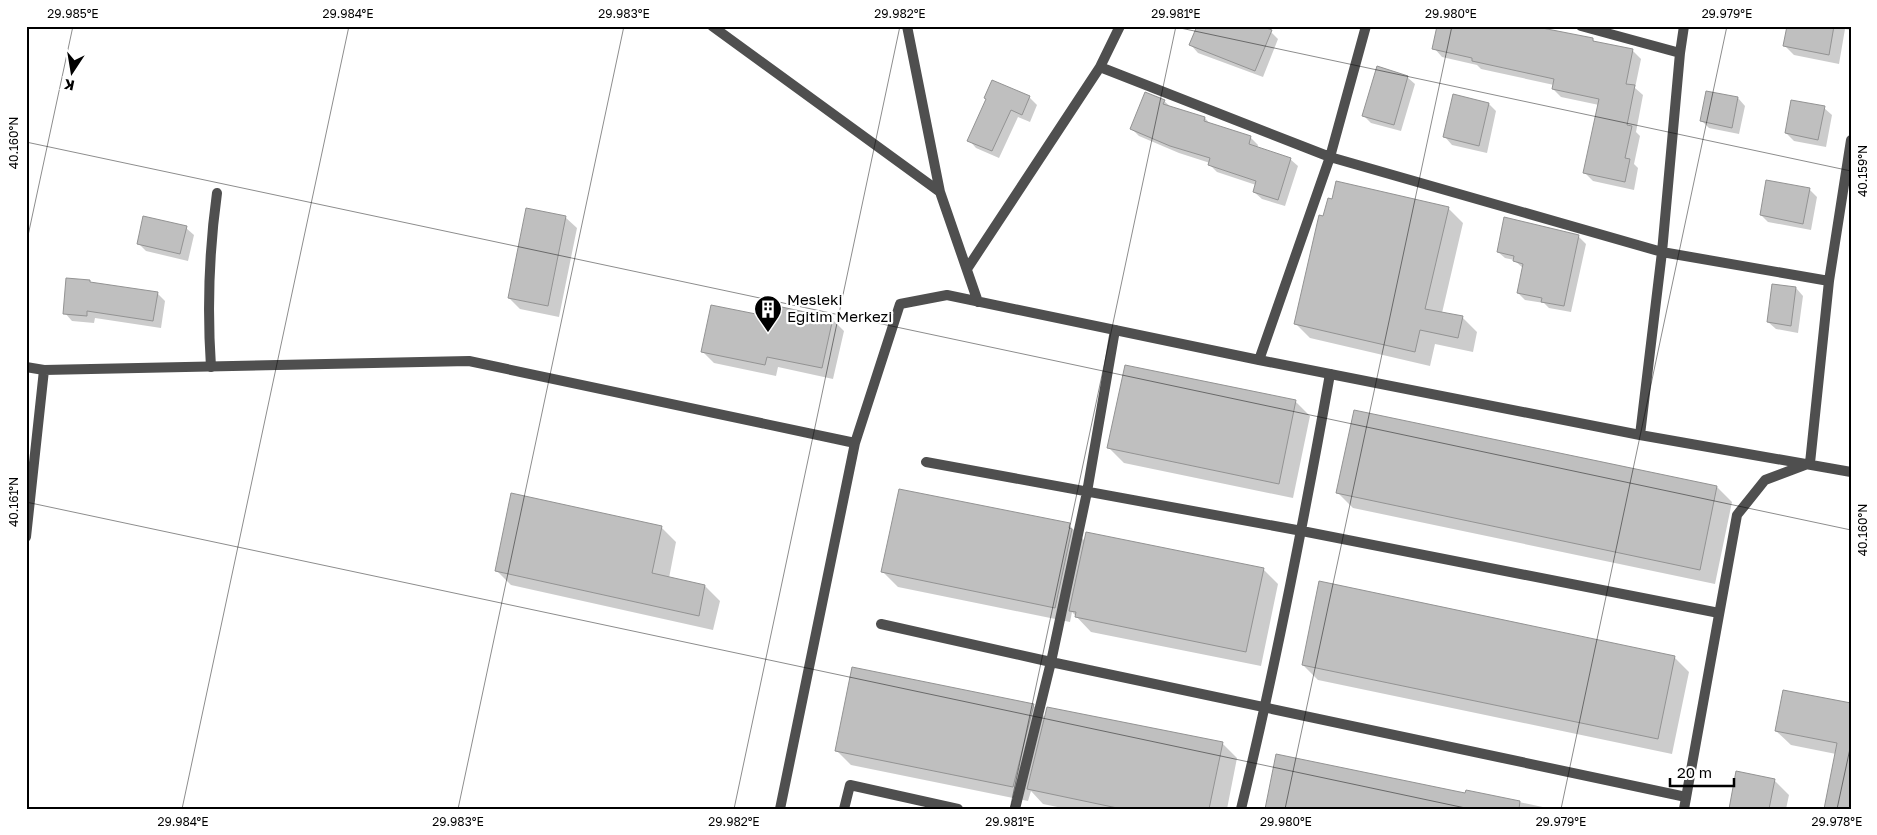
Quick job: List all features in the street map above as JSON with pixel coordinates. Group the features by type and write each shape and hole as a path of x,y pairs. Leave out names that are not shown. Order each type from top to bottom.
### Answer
{"street":[{"path":"712,26 940,192"},
{"path":"907,26 940,192 978,302"},
{"path":"966,269 1100,66 1120,26"},
{"path":"1259,360 1330,157 1366,26"},
{"path":"1581,26 1680,53"},
{"path":"1640,435 1662,252 1684,26"},
{"path":"1100,66 1330,157 1662,252 1828,281"},
{"path":"1810,463 1828,281 1851,140"},
{"path":"211,367 208,322 208,276 217,193"},
{"path":"780,809 855,443 900,304 947,295 1259,360 1640,435 1810,463 1851,472"},
{"path":"1016,809 1051,662 1088,492 1115,330"},
{"path":"26,367 44,370 469,361 855,443"},
{"path":"26,537 44,370"},
{"path":"1241,809 1266,707 1302,531 1330,374"},
{"path":"926,462 1302,531 1719,613"},
{"path":"1684,809 1737,515 1765,480 1810,463"},
{"path":"881,624 1051,662 1686,796"},
{"path":"844,809 850,786 958,809"}],"building":[{"path":"1197,26 1261,26 1272,30 1255,71 1189,45"},
{"path":"1437,26 1532,26 1593,38 1593,41 1633,49 1626,84 1635,85 1627,125 1632,126 1625,158 1630,159 1625,182 1583,173 1599,99 1552,89 1554,79 1472,61 1472,58 1432,49"},
{"path":"1787,26 1834,26 1829,55 1783,46"},
{"path":"1377,66 1408,76 1394,125 1362,116"},
{"path":"992,80 1030,96 1022,115 1011,110 992,151 967,141 986,99 984,98"},
{"path":"1706,91 1738,97 1732,128 1700,121"},
{"path":"1145,92 1165,100 1163,104 1205,117 1204,121 1251,136 1249,144 1291,158 1278,200 1253,192 1256,181 1208,165 1210,158 1170,146 1130,129"},
{"path":"1453,94 1489,103 1479,146 1443,137"},
{"path":"1791,100 1825,106 1818,140 1785,133"},
{"path":"1766,180 1810,188 1803,224 1760,215"},
{"path":"1336,181 1449,207 1425,309 1463,316 1458,338 1420,330 1415,352 1294,324 1319,215 1323,216 1328,198 1332,199"},
{"path":"526,208 566,216 548,306 508,298"},
{"path":"143,216 187,226 180,254 137,244"},
{"path":"1504,217 1579,235 1564,306 1541,302 1542,298 1517,293 1523,264 1513,261 1514,256 1497,252"},
{"path":"66,278 90,280 90,282 158,292 153,321 87,311 87,316 63,314"},
{"path":"1772,284 1796,287 1791,326 1767,322"},
{"name":"Mesleki Eğitim Merkezi","path":"763,303 833,318 822,368 767,357 765,365 701,352 711,305 761,315"},
{"path":"1125,365 1296,400 1279,484 1107,448"},
{"path":"1354,410 1717,486 1700,570 1336,493"},
{"path":"899,489 1070,523 1069,528 1072,529 1055,608 881,572"},
{"path":"511,493 662,526 652,573 705,585 699,616 495,571"},
{"path":"1086,532 1264,568 1246,652 1075,617 1076,612 1069,611"},
{"path":"1319,581 1675,656 1658,739 1302,665"},
{"path":"852,667 1034,704 1013,787 835,751"},
{"path":"1783,690 1851,703 1851,809 1824,809 1837,743 1775,731"},
{"path":"1047,707 1223,742 1209,809 1122,809 1027,789"},
{"path":"1276,754 1465,793 1466,790 1520,801 1519,809 1265,809"},
{"path":"1736,771 1775,779 1769,809 1729,809"}],"place":[{"name":"Mesleki Eğitim Merkezi","path":"768,333"}]}
